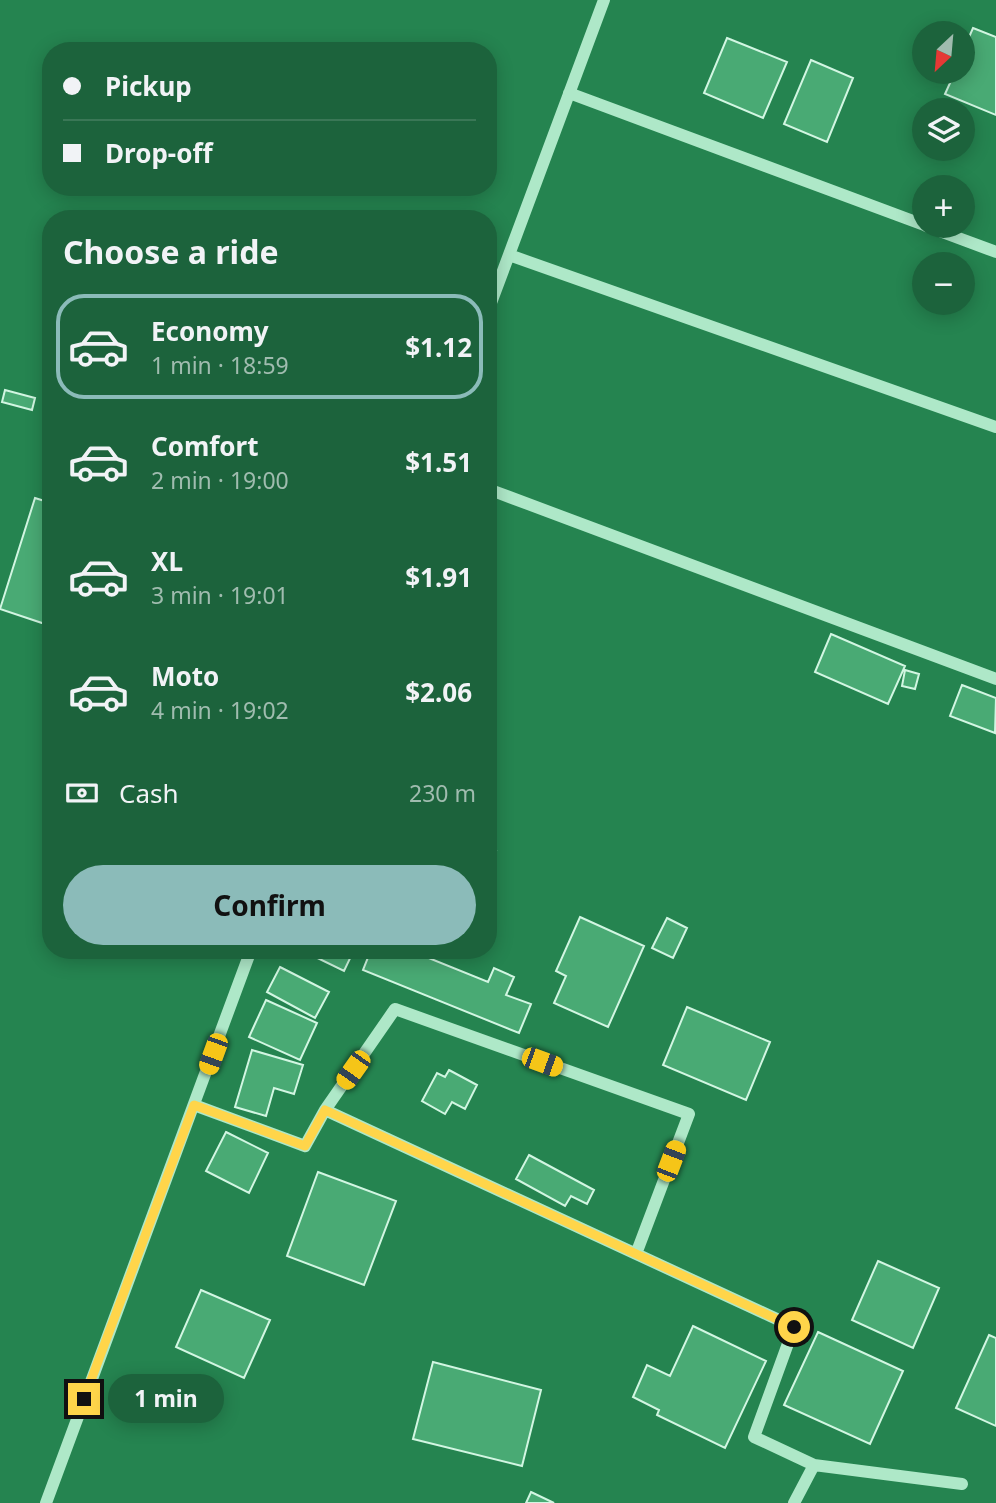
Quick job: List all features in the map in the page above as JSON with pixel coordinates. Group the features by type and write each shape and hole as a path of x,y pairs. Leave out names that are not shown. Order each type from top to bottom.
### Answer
{"street":[{"path":"497,287 604,0"},
{"path":"569,93 912,220"},
{"path":"959,238 996,252"},
{"path":"509,255 996,427"},
{"path":"497,492 996,679"},
{"path":"46,1503 248,959"},
{"path":"194,1105 305,1146 325,1110 395,1009 689,1114 636,1254"},
{"path":"325,1110 794,1327 754,1437 814,1465 962,1484"},
{"path":"794,1503 814,1465"}],"building":[{"path":"975,29 996,37 996,115 975,106 975,98 955,98 945,94 950,84 975,84"},
{"path":"727,38 787,62 763,118 704,93"},
{"path":"811,60 853,78 827,142 784,124"},
{"path":"5,390 35,398 32,410 2,402"},
{"path":"35,498 42,500 42,623 0,609"},
{"path":"831,634 905,666 888,704 815,672"},
{"path":"905,670 919,674 915,689 902,686"},
{"path":"962,685 996,698 995,733 950,716"},
{"path":"580,917 644,946 608,1027 554,1003 566,976 556,971"},
{"path":"667,918 687,928 673,958 652,948"},
{"path":"319,959 350,959 344,971"},
{"path":"367,959 431,959 488,982 494,968 514,977 506,995 531,1004 519,1033 363,970"},
{"path":"280,967 329,992 315,1018 267,992"},
{"path":"266,1000 317,1023 300,1060 249,1037"},
{"path":"687,1007 770,1042 746,1100 663,1065"},
{"path":"252,1050 303,1065 294,1094 274,1088 266,1116 235,1107"},
{"path":"449,1070 477,1085 465,1109 452,1102 445,1114 422,1101 437,1073 445,1077"},
{"path":"226,1132 268,1153 249,1193 206,1171"},
{"path":"529,1155 594,1190 587,1204 571,1196 565,1206 516,1179"},
{"path":"318,1172 396,1201 364,1285 287,1256"},
{"path":"878,1261 939,1288 913,1348 852,1320"},
{"path":"201,1290 270,1320 244,1378 176,1347"},
{"path":"693,1326 766,1361 725,1448 657,1415 659,1410 633,1397 647,1365 670,1376"},
{"path":"818,1332 903,1371 870,1444 784,1405"},
{"path":"989,1335 996,1338 996,1426 956,1408"},
{"path":"433,1362 541,1390 522,1466 413,1439"},
{"path":"531,1492 554,1503 526,1503"}],"route":[{"path":"84,1399 194,1105 305,1146 325,1110 794,1327"}]}
